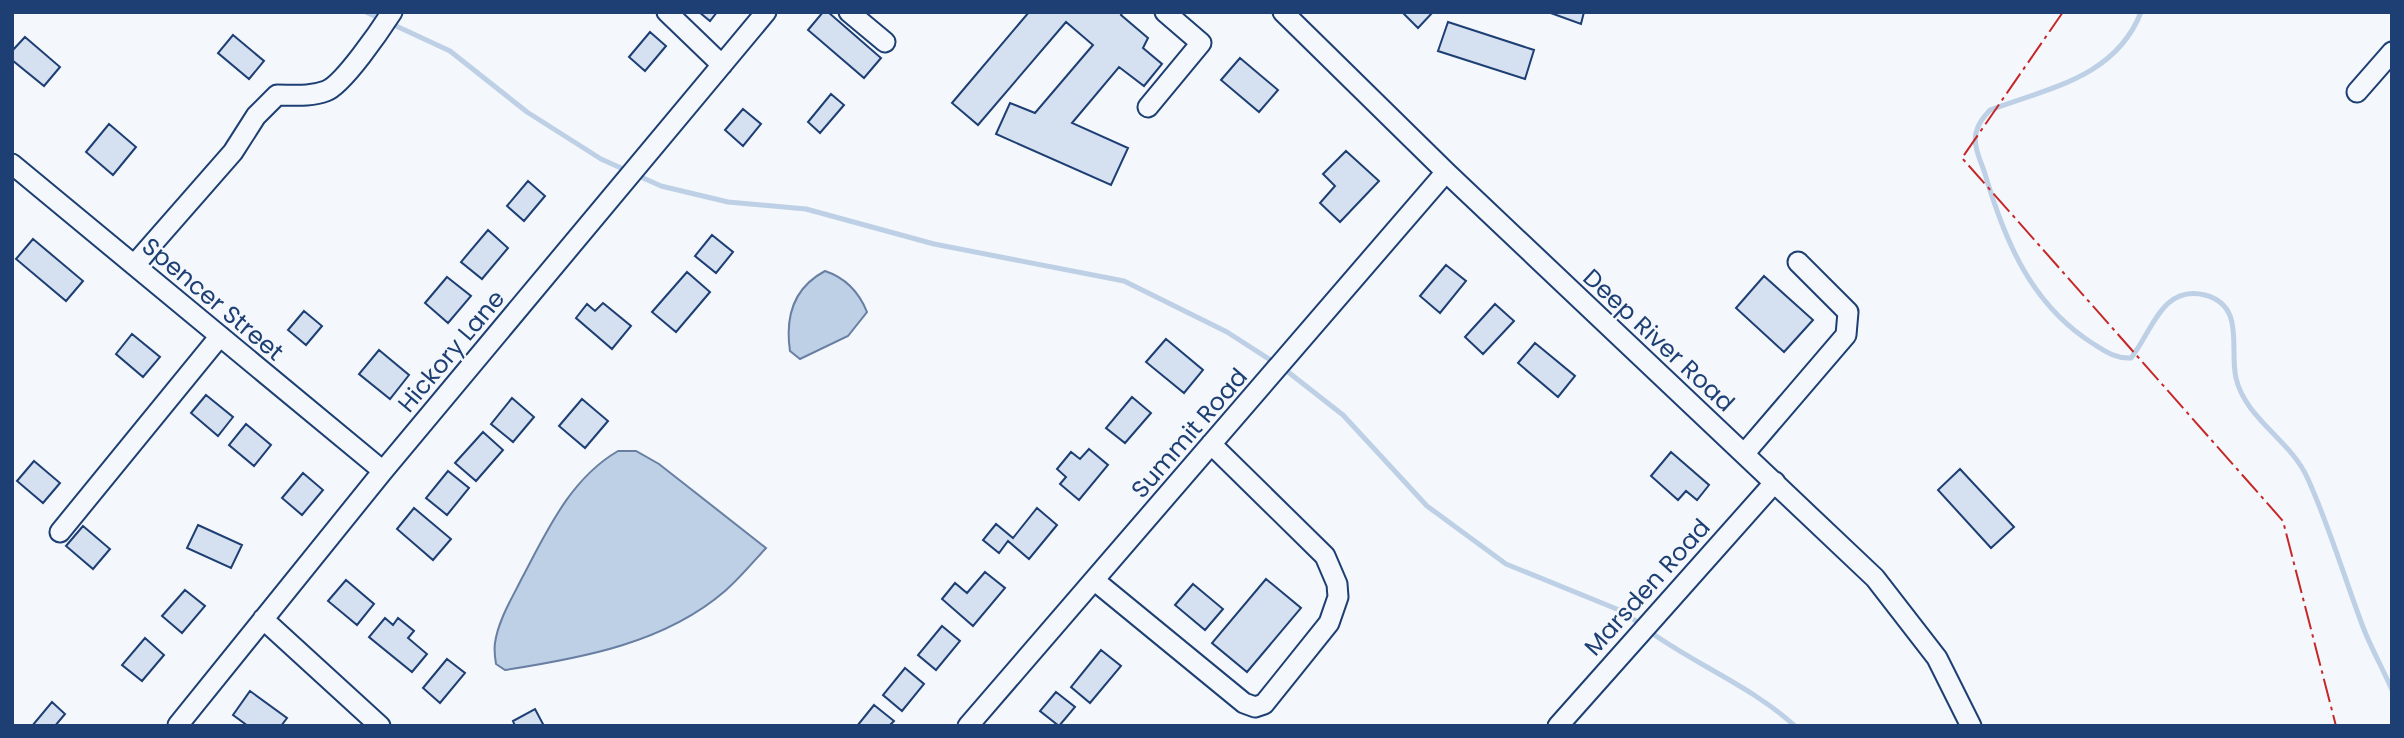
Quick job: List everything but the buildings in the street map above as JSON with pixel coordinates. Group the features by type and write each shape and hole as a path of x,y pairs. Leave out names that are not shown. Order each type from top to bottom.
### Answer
{"street":[{"path":"134,265 233,152 256,116 277,94 306,96 329,91 373,42 392,12"},
{"path":"667,12 722,65"},
{"name":"Hickory Lane","path":"177,725 383,471 766,12"},
{"path":"849,12 885,42"},
{"name":"Deep River Road","path":"1283,12 1446,172 1775,482 1898,604 1937,657 1971,726"},
{"path":"1148,107 1201,43 1172,14"},
{"path":"2357,92 2392,52"},
{"name":"Spencer Street","path":"12,164 383,471"},
{"name":"Summit Road","path":"968,726 1446,172"},
{"path":"1744,454 1846,335 1848,312 1798,262"},
{"path":"60,531 220,336"},
{"path":"1094,580 1244,703 1255,707 1264,704 1329,623 1338,597 1338,584 1325,556 1211,444"},
{"name":"Marsden Road","path":"1558,726 1693,571 1775,482"},
{"path":"263,619 380,726"}],"water":[{"path":"825,271 851,287 867,312 848,336 800,359 790,351 790,315 805,286"},
{"path":"618,451 636,451 659,464 766,548 725,591 676,624 621,646 505,670 496,664 495,643 502,618 514,594 561,507 586,476"}],"waterway":[{"path":"366,12 450,51 527,112 601,159 661,186 728,202 806,209 934,244 1124,281 1227,332 1283,368 1343,415 1427,506 1506,564 1624,612 1641,625"},
{"path":"2141,12 2130,34 2115,52 2098,66 2057,86 1990,110 1982,120 1976,133 1976,149 1993,199 2012,247 2037,290 2052,310 2106,352 2131,358 2160,313 2168,303 2178,297 2190,293 2205,295 2218,301 2226,309 2231,318 2234,367 2241,392 2248,405 2290,452 2307,477 2363,627 2392,690"},
{"path":"1649,631 1742,687 1795,726"}],"power":[{"path":"2063,12 1962,158 2283,521 2336,726"}]}
